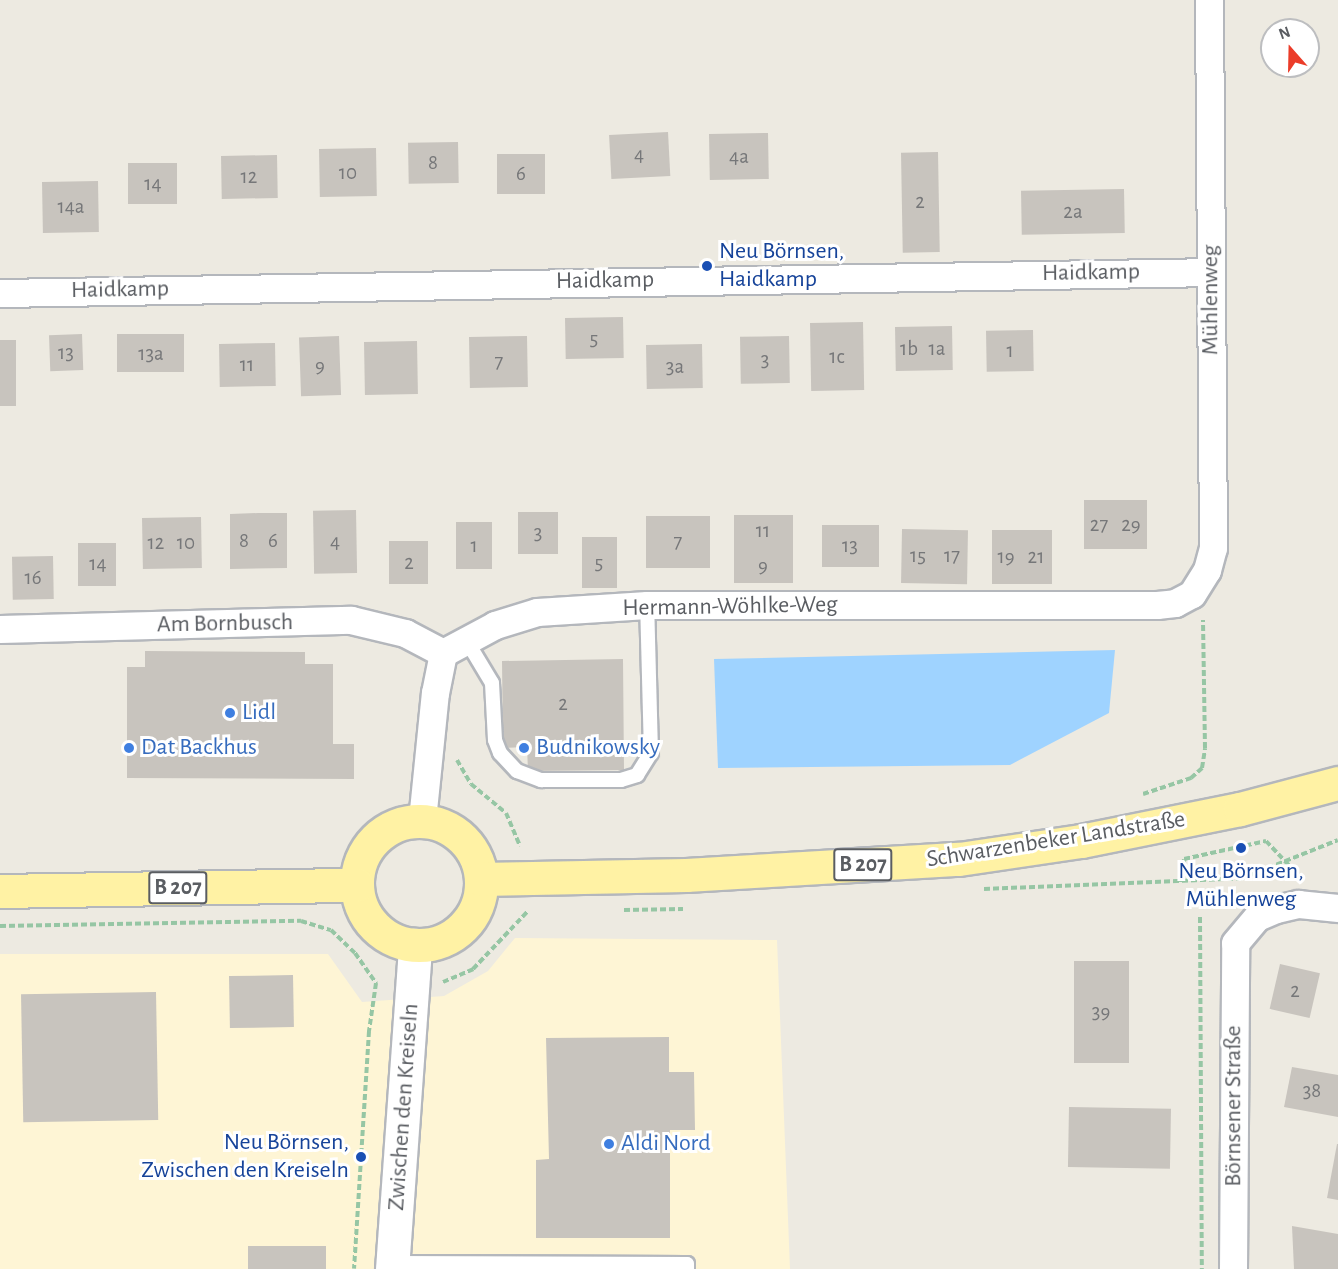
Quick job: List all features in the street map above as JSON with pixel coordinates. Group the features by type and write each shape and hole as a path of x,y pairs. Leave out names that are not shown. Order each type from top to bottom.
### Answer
{"main road":[{"name":"Schwarzenbeker Landstraße","path":"481,879 686,875 959,860 1081,841 1240,809 1338,783"},
{"path":"422,820 441,824 469,845 481,879 479,900 470,919 455,934 436,942 415,945 381,932 360,903 357,885 360,864 376,839 402,823 422,820"},
{"name":"B 207","path":"0,891 357,885"}],"street":[{"name":"Mühlenweg","path":"1192,594 1207,570 1213,548 1209,0"},
{"name":"Haidkamp","path":"0,293 1211,272"},
{"name":"Hermann-Wöhlke-Weg","path":"454,646 537,612 647,605 1157,605 1175,603 1192,594"},
{"name":"Am Bornbusch","path":"0,629 351,620 454,646"},
{"path":"422,820 435,693 454,646"},
{"name":"Börnsener Straße","path":"1233,1269 1235,943 1257,917 1276,909 1298,904 1338,908"},
{"name":"Zwischen den Kreiseln","path":"393,1266 415,945"}],"lane":[{"path":"454,646 492,682 495,740 500,753 517,771 541,780 621,780 637,775 651,753 647,605"},
{"path":"393,1266 687,1264 687,1269"}],"path":[{"path":"1135,796 1191,778 1202,768 1205,748 1203,618 1192,594"},
{"path":"454,752 471,783 506,813 521,850"},
{"path":"973,890 1090,882 1243,879 1338,840"},
{"path":"1180,882 1184,859 1266,841 1287,862"},
{"path":"621,910 691,909"},
{"path":"439,984 473,969 523,913 532,910"},
{"path":"1200,916 1202,1269"},
{"path":"0,926 301,921 331,930 355,953 376,983 369,1031 354,1269"}],"shaded area":[{"path":"515,938 777,940 790,1269 0,1269 0,954 328,954 362,1002 444,996 488,971"}],"water":[{"path":"1115,650 1109,713 1010,765 718,768 714,659"}],"building":[{"path":"668,132 670,176 611,179 609,135"},
{"path":"768,133 769,179 710,180 709,134"},
{"path":"458,142 459,183 409,184 408,143"},
{"path":"376,148 377,196 320,197 319,149"},
{"path":"938,152 940,252 903,253 901,153"},
{"path":"497,154 545,154 545,194 497,194"},
{"path":"277,155 278,198 222,199 221,156"},
{"path":"128,163 177,163 177,204 128,204"},
{"path":"98,181 99,232 43,233 42,182"},
{"path":"1124,189 1125,233 1022,235 1021,191"},
{"path":"623,317 624,358 566,359 565,318"},
{"path":"863,322 864,390 811,391 810,323"},
{"path":"952,326 953,370 896,371 895,327"},
{"path":"1033,330 1034,371 987,372 986,331"},
{"path":"82,334 83,370 50,371 49,335"},
{"path":"117,334 184,334 184,372 117,372"},
{"path":"339,336 341,395 301,396 299,337"},
{"path":"527,336 528,387 470,388 469,337"},
{"path":"789,336 790,383 741,384 740,337"},
{"path":"0,340 16,340 16,406 0,406"},
{"path":"417,341 418,394 365,395 364,342"},
{"path":"275,343 276,386 220,387 219,344"},
{"path":"702,344 703,388 647,389 646,345"},
{"path":"1084,500 1147,500 1147,549 1084,549"},
{"path":"356,510 357,573 314,574 313,511"},
{"path":"518,512 558,512 558,554 518,554"},
{"path":"287,513 287,568 230,569 230,514"},
{"path":"734,515 793,515 793,583 734,583"},
{"path":"646,516 710,516 710,568 646,568"},
{"path":"201,517 202,568 143,569 142,518"},
{"path":"456,522 492,522 492,569 456,569"},
{"path":"822,525 879,525 879,567 822,567"},
{"path":"902,529 968,530 967,584 901,583"},
{"path":"992,530 1052,530 1052,584 992,584"},
{"path":"582,537 617,537 617,588 582,588"},
{"path":"389,541 428,541 428,584 389,584"},
{"path":"78,543 116,543 116,586 78,586"},
{"path":"53,556 54,599 13,600 12,557"},
{"name":"Lidl","path":"145,651 305,652 305,664 333,664 333,744 354,744 354,779 127,778 127,667 145,667"},
{"path":"623,659 624,770 528,771 527,747 503,748 502,661"},
{"path":"1074,961 1129,961 1129,1063 1074,1063"},
{"path":"1280,964 1320,973 1310,1018 1270,1009"},
{"path":"293,975 294,1027 230,1028 229,976"},
{"path":"156,992 158,1120 23,1122 21,994"},
{"name":"Aldi Nord","path":"669,1037 669,1072 694,1072 695,1130 670,1130 670,1238 536,1238 536,1160 549,1159 546,1038"},
{"path":"1292,1067 1338,1075 1338,1117 1284,1107"},
{"path":"1069,1107 1171,1109 1170,1169 1068,1167"},
{"path":"1338,1144 1338,1200 1327,1198"},
{"path":"1292,1226 1338,1234 1338,1269 1294,1269"},
{"path":"248,1246 326,1246 326,1269 248,1269"}],"place":[{"name":"Neu Börnsen, Haidkamp","path":"707,266"},
{"name":"Lidl","path":"230,713"},
{"name":"Dat Backhus","path":"129,748"},
{"name":"Budnikowsky","path":"524,748"},
{"name":"Neu Börnsen, Mühlenweg","path":"1241,848"},
{"name":"Aldi Nord","path":"609,1144"},
{"name":"Neu Börnsen, Zwischen den Kreiseln","path":"361,1157"}]}
